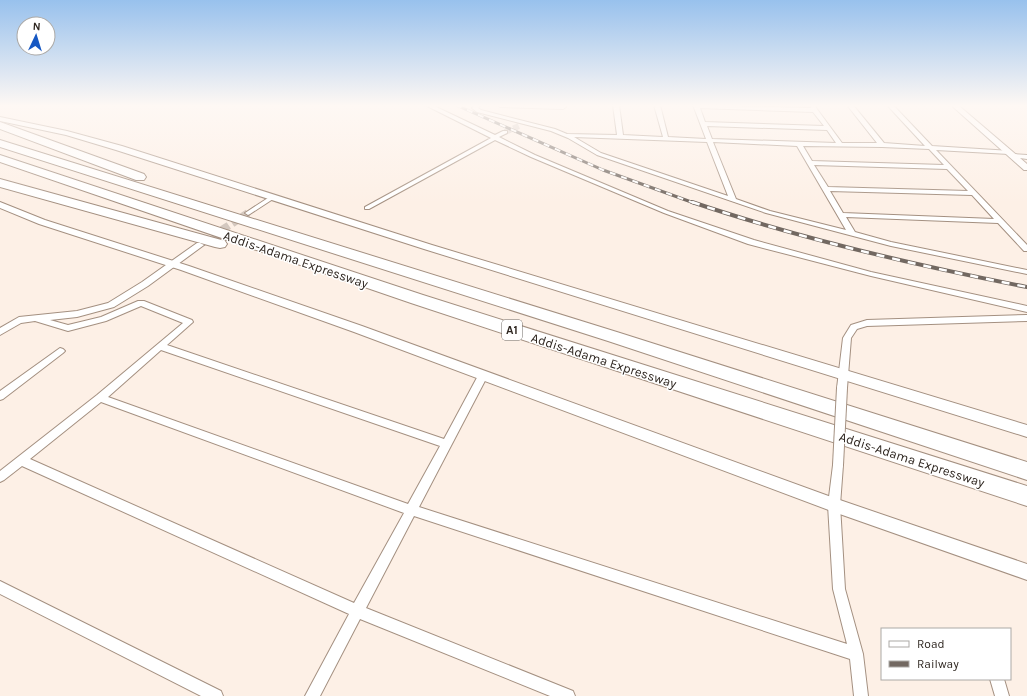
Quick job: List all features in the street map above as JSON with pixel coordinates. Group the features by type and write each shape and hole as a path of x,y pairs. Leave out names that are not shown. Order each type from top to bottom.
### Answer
{"highway":[{"path":"35,137 252,218"},
{"name":"Addis-Adama Expressway","path":"0,143 252,218 621,340 1027,471"},
{"name":"Addis-Adama Expressway","path":"0,158 354,278 1027,496"},
{"path":"0,183 215,242 354,278"}],"street":[{"path":"83,137 271,198 1027,431"},
{"path":"367,208 493,137"},
{"path":"495,137 533,156 666,212 751,242 871,274 1027,309"},
{"path":"571,137 599,154 733,201 891,244 1027,272"},
{"path":"631,137 930,147 1011,154 1027,157"},
{"path":"710,137 733,201"},
{"path":"836,137 841,144"},
{"path":"876,137 882,145"},
{"path":"921,137 1027,249"},
{"path":"992,137 1027,168"},
{"path":"1004,137 1027,157"},
{"path":"799,144 852,234"},
{"path":"810,163 950,167"},
{"path":"826,189 974,193"},
{"path":"252,218 271,198"},
{"path":"0,205 42,222 172,264 358,329 834,505 1027,572"},
{"path":"841,215 1000,221"},
{"path":"0,332 19,320 77,314 111,305 145,284 200,245"},
{"path":"0,477 100,398 189,322 141,303 102,319 68,328 34,318"},
{"path":"861,696 856,654 839,590 834,505 847,338 854,328 867,323 1027,318"},
{"path":"160,346 446,444"},
{"path":"0,396 60,351"},
{"path":"312,696 483,375"},
{"path":"100,398 411,510 856,654"},
{"path":"21,460 357,611 568,696"},
{"path":"0,587 216,696"},
{"path":"997,680 1002,696"}],"tunnel":[{"path":"202,243 248,213"}],"railway":[{"path":"529,137 603,170 694,203"},
{"path":"692,202 774,228 858,250 942,270 1027,287"}]}
